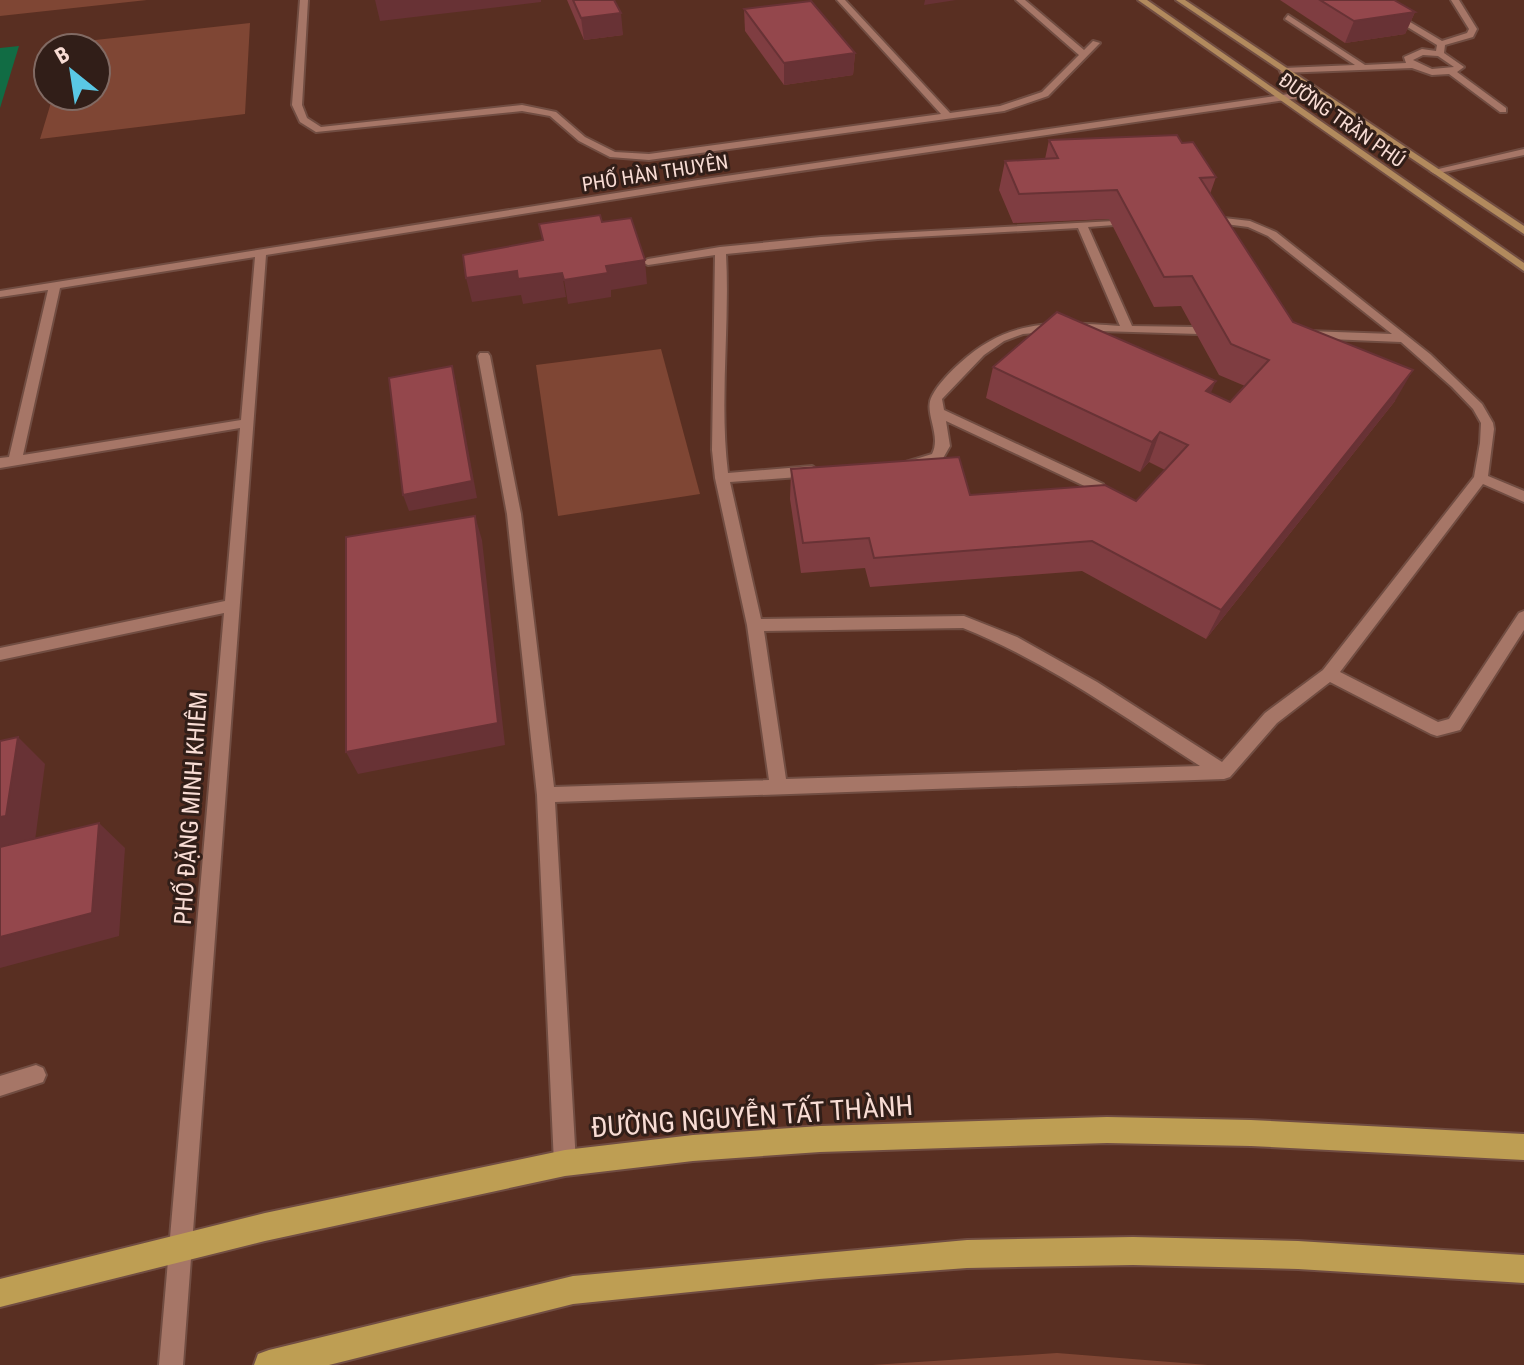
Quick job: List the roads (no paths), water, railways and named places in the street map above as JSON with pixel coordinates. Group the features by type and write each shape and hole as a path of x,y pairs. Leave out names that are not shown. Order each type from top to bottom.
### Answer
{"main road":[{"name":"ĐƯỜNG TRẦN PHÚ","path":"1142,0 1280,100 1524,268"},
{"name":"ĐƯỜNG TRẦN PHÚ","path":"1180,0 1524,231"},
{"name":"ĐƯỜNG NGUYỄN TẤT THÀNH","path":"0,1293 180,1247 565,1163 820,1139 1092,1131 1251,1133 1524,1147"},
{"path":"269,1365 573,1290 834,1264 967,1254 1133,1251 1298,1255 1524,1269"}],"street":[{"path":"304,0 297,105 303,120 319,130 522,108 553,114 582,139 613,155 649,157 1001,109 1045,94 1096,43"},
{"path":"841,0 948,116"},
{"path":"1020,0 1084,54"},
{"path":"1284,71 1412,65 1437,73 1452,72 1460,67 1441,49 1367,0"},
{"path":"1412,65 1407,59 1410,54 1441,49 1470,35 1473,29 1455,0"},
{"path":"1288,17 1362,66"},
{"path":"1452,72 1503,110"},
{"name":"PHỐ HÀN THUYÊN","path":"0,294 261,255 698,183 1316,93"},
{"path":"1435,171 1524,152"},
{"path":"546,795 1224,772 1271,718 1329,674 1481,478 1487,422 1476,404 1402,338 1272,234 1250,224 1197,219"},
{"path":"648,262 720,250 878,235 1110,223"},
{"path":"1082,225 1128,330"},
{"path":"720,250 724,288 715,438 755,625 779,787"},
{"name":"PHỐ ĐẶNG MINH KHIÊM","path":"171,1365 261,255"},
{"path":"15,461 55,286"},
{"path":"901,465 937,457 943,446 936,399 992,342 1017,329 1042,325 1195,331"},
{"path":"1298,335 1402,338"},
{"path":"484,356 514,514 546,795 565,1163"},
{"path":"936,411 1098,487"},
{"path":"0,463 246,423"},
{"path":"722,478 827,470"},
{"path":"1481,478 1524,497"},
{"path":"0,654 231,606"},
{"path":"1329,674 1437,729 1454,725 1524,617"},
{"path":"755,625 964,622 1012,641 1224,772"},
{"path":"0,1086 36,1075"}]}
